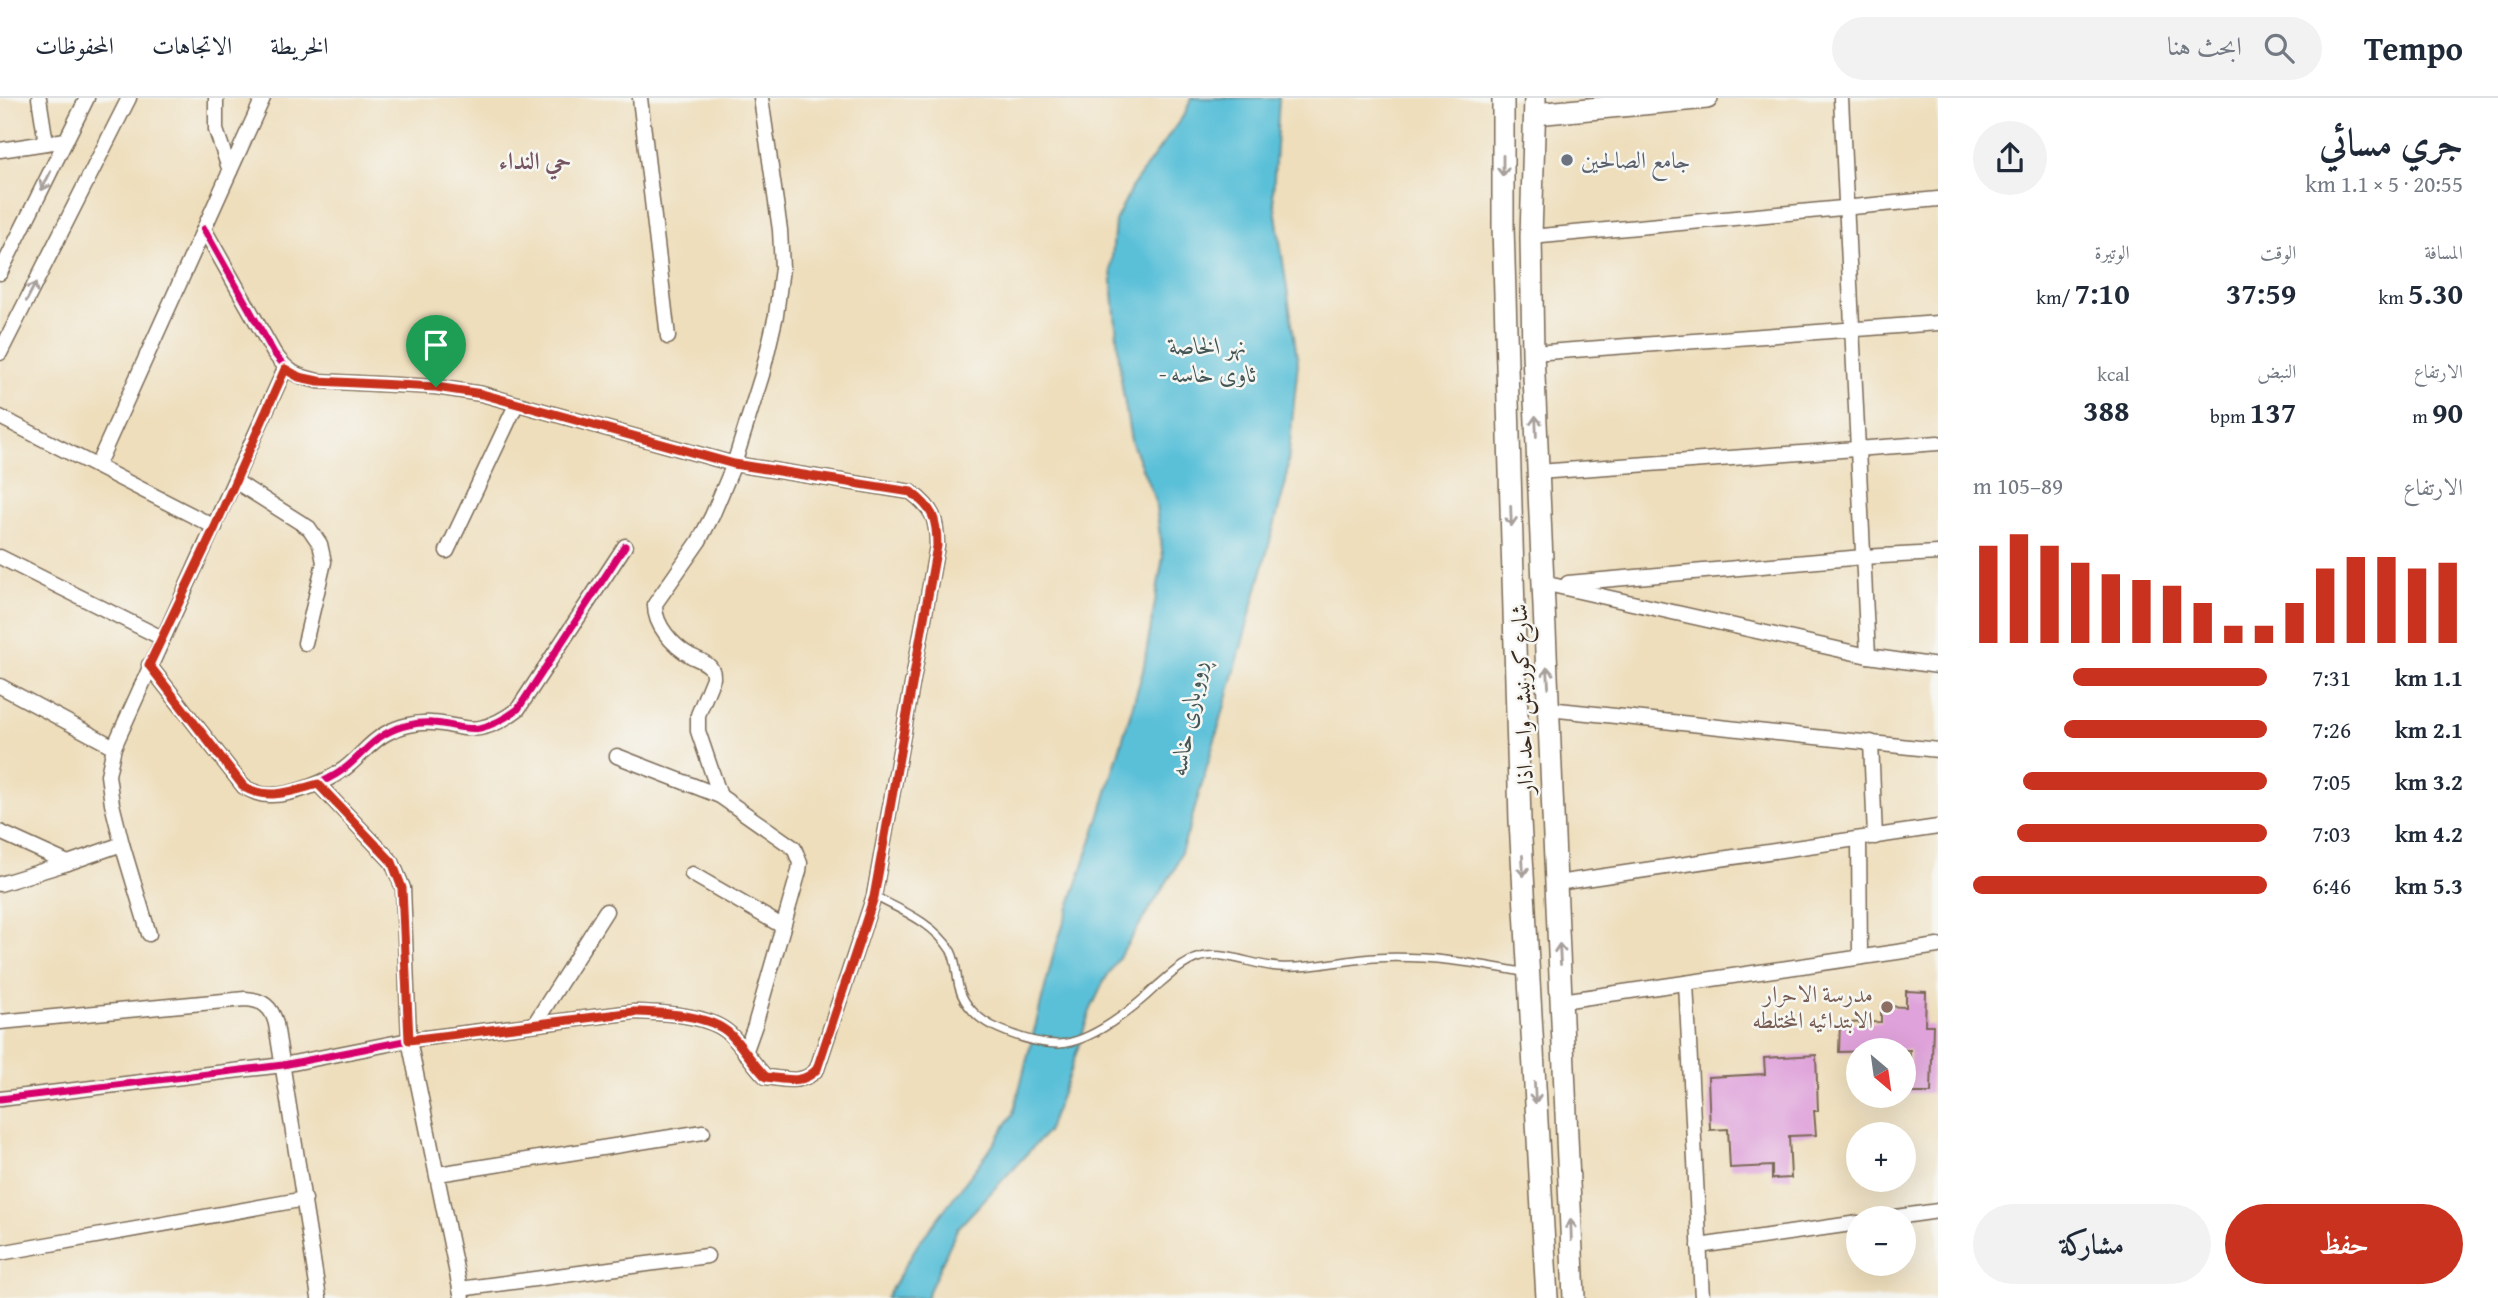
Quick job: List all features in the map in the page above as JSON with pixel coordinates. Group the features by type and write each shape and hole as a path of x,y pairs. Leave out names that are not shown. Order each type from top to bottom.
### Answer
{"main road":[{"name":"شارع كورنيش واحد اذار","path":"1503,98 1503,226 1520,821 1547,1298"},
{"path":"1535,106 1707,98"},
{"name":"شارع كورنيش واحد اذار","path":"1535,106 1531,237 1533,353 1538,472 1548,585 1552,820 1574,1298"},
{"path":"1520,821 1552,820"}],"street":[{"path":"39,98 46,143"},
{"path":"0,273 87,98"},
{"path":"0,353 130,98"},
{"path":"216,98 216,130 230,171"},
{"path":"97,466 263,98"},
{"path":"640,98 668,337"},
{"path":"720,796 698,731 698,715 713,672 706,664 674,643 654,613 655,604 699,541 734,464 762,376 776,315 782,268 761,98"},
{"path":"1841,98 1868,656"},
{"path":"0,150 66,140"},
{"path":"1531,237 1938,199"},
{"path":"0,1099 283,1065 409,1040 634,1012 665,1013 718,1024 732,1036 766,1077 800,1080 817,1069 874,897 937,546 937,524 928,505 911,492 734,464 482,394 436,387 318,381 299,377 285,369 204,229"},
{"path":"1533,353 1938,323"},
{"path":"149,934 122,844 108,775 114,747 285,369"},
{"path":"447,551 516,405"},
{"path":"0,417 215,527"},
{"path":"1538,472 1938,443"},
{"path":"235,481 309,528 320,544 324,562 305,643"},
{"path":"149,665 244,787 256,794 270,796 318,784 344,769 366,747 386,733 408,724 433,723 479,728 500,722 518,709 625,546"},
{"path":"1548,585 1863,557 1938,553"},
{"path":"0,557 162,638"},
{"path":"1548,585 1868,656 1938,666"},
{"path":"0,686 114,747"},
{"path":"1549,709 1938,750"},
{"path":"1871,742 1875,836"},
{"path":"617,756 720,796 787,842 798,855 799,872 745,1053"},
{"path":"318,784 392,862 402,888 409,1040 461,1293 707,1256"},
{"path":"1557,883 1938,827"},
{"path":"0,832 68,863"},
{"path":"1858,839 1860,957"},
{"path":"0,884 122,844"},
{"path":"692,874 782,926"},
{"path":"535,1023 606,911"},
{"path":"1562,1001 1938,946"},
{"path":"1686,983 1702,1298"},
{"path":"0,1021 257,999 267,1004 274,1013 305,1199 318,1298"},
{"path":"438,1174 702,1132"},
{"path":"0,1253 305,1199"},
{"path":"1916,1214 1938,1211"},
{"path":"1699,1246 1846,1225"}],"lane":[{"path":"874,897 918,919 951,951 957,968 959,988 970,1009 984,1021 1046,1043 1061,1044 1086,1035 1122,1016 1188,963 1206,956 1280,967 1375,958 1436,959 1472,962 1529,973"}],"water":[{"name":"نهر الخاصة - ئاوی خاسە","path":"1191,98 1279,98 1273,194 1298,363 1286,482 1232,681 1175,869 1104,981 1090,1011 1047,1132 957,1229 926,1298 886,1298 918,1244 989,1151 1013,1114 1054,952 1100,815 1143,671 1163,557 1155,500 1131,441 1121,380 1111,270 1115,221 1133,185 1186,112"}],"building":[{"path":"1906,991 1926,992 1925,1025 1933,1025 1931,1093 1916,1093 1916,1038 1846,1038 1846,1052 1839,1052 1840,1023 1881,1022 1881,1006 1906,1007"},
{"path":"1816,1055 1816,1135 1789,1136 1791,1178 1772,1179 1772,1166 1730,1168 1728,1129 1710,1130 1708,1077 1765,1074 1764,1058"}],"cycle path":[{"path":"0,1099 283,1065 409,1040 634,1012 685,1016 710,1022 730,1034 766,1077 800,1079 817,1069 874,896 937,546 935,521 924,504 911,492 734,464 482,394 436,387 318,381 303,377 288,369 274,353 204,229"},
{"path":"149,665 244,787 265,795 298,791 337,774 379,738 396,729 426,723 480,728 500,721 518,709 625,546"}],"place":[{"name":"جامع الصالحين","path":"1567,160"},
{"name":"مدرسة الاحرار الابتدائيه المختلطه","path":"1887,1007"}],"district":[{"name":"حي النداء","path":"535,161"}],"route":[{"path":"285,369 299,377 318,381 436,387 482,394 734,464 911,492 928,505 937,524 937,546 874,897 817,1069 810,1076 800,1080 766,1077 732,1036 718,1024 665,1013 634,1012 409,1040 402,888 392,862 318,784 270,796 256,794 244,787 149,665 215,527 285,369"}],"water label":[{"name":"ڕووباری خاسە","path":"1188,718"}]}
